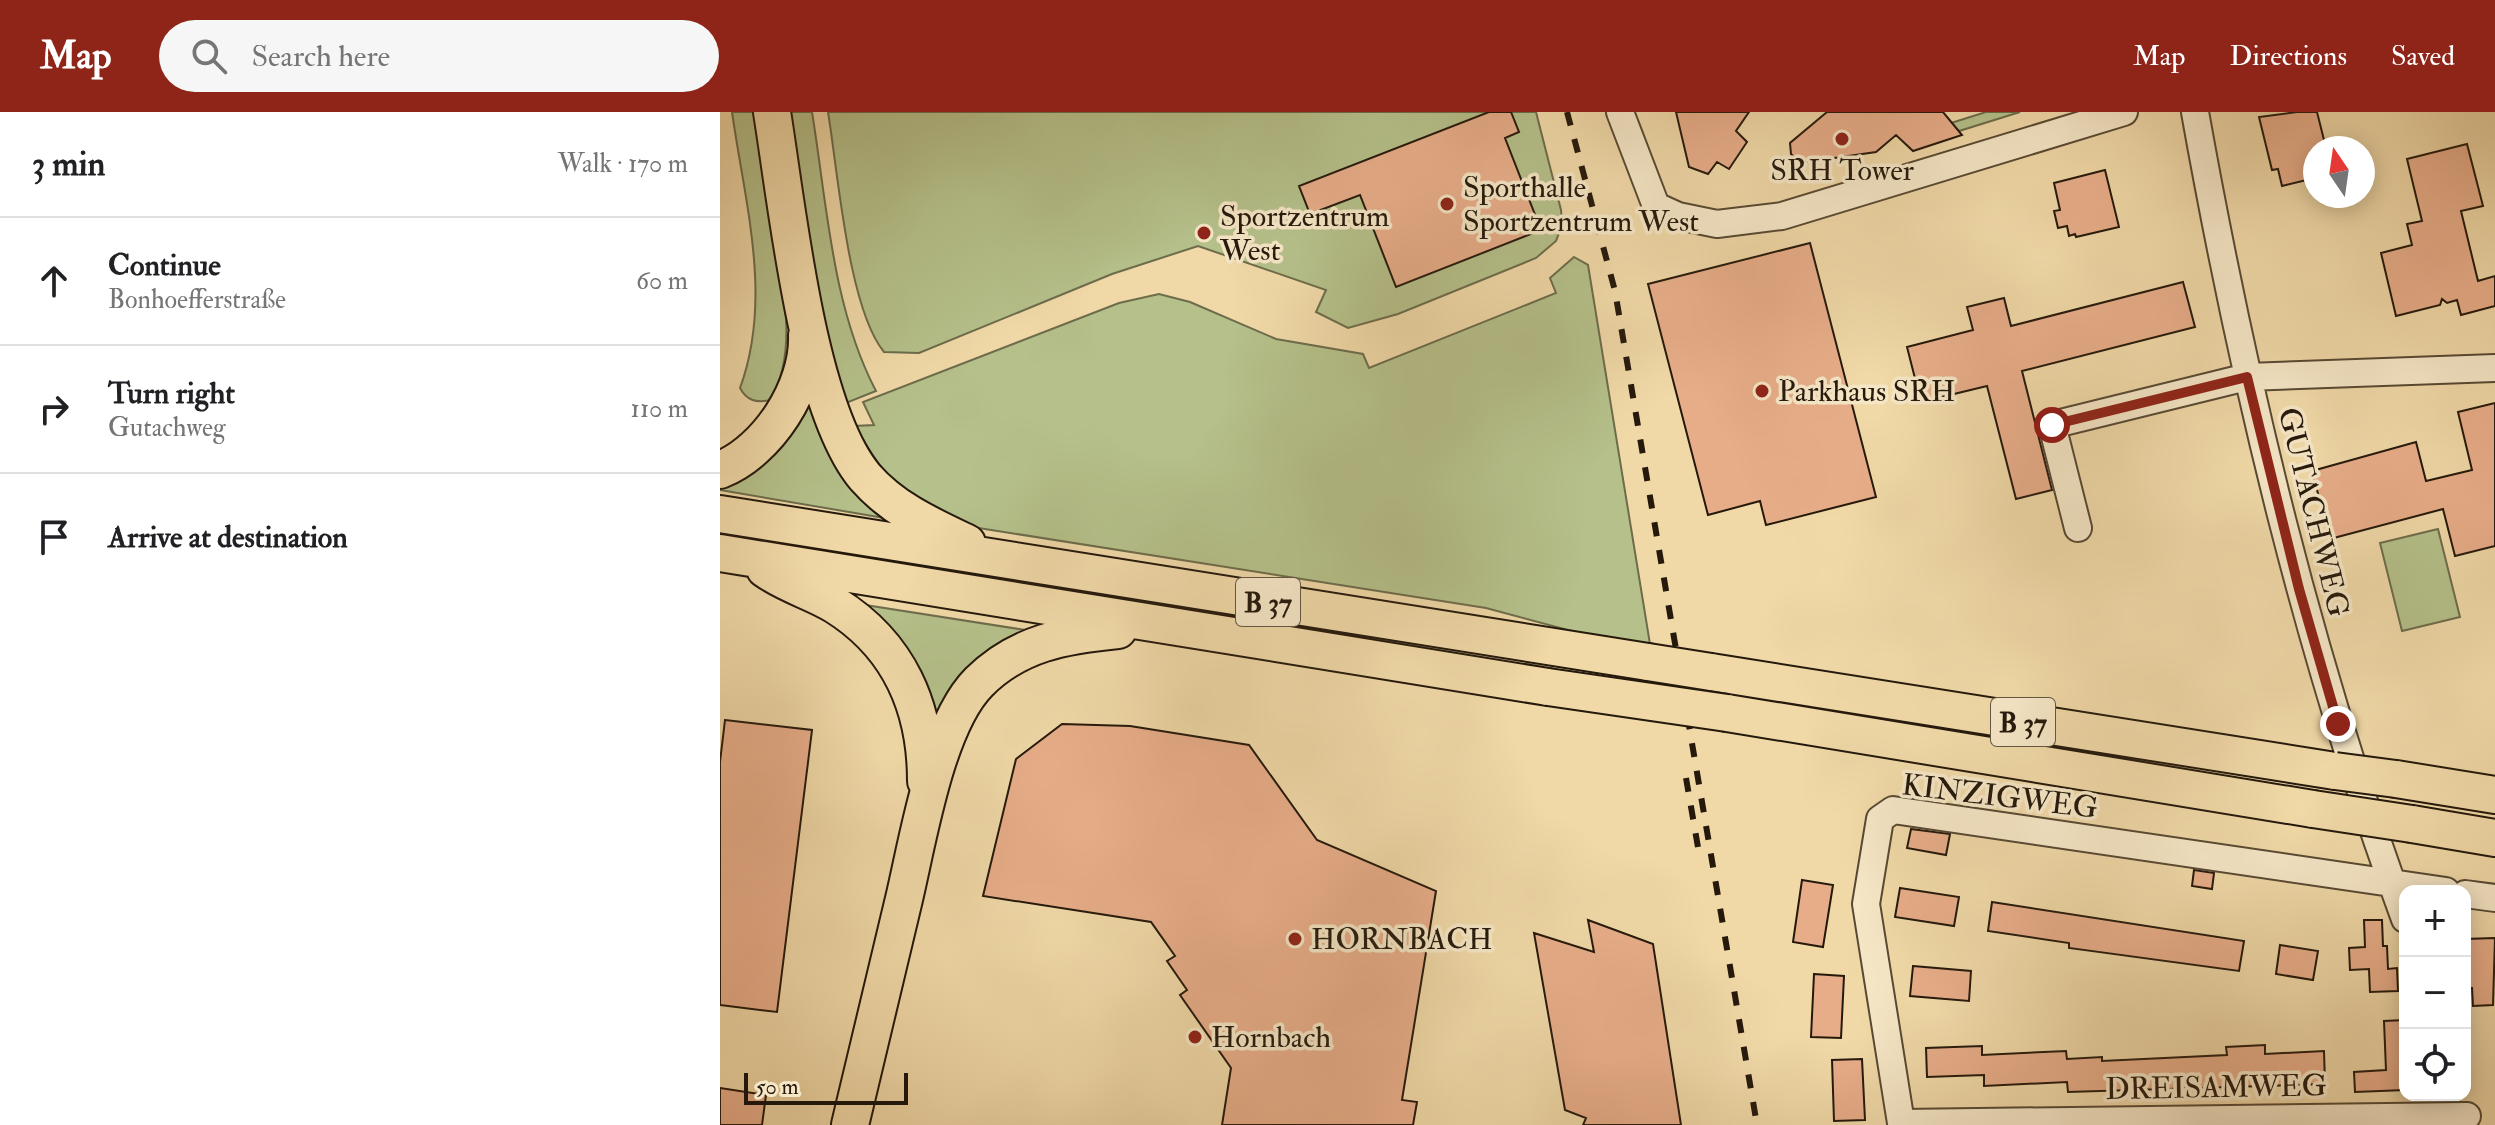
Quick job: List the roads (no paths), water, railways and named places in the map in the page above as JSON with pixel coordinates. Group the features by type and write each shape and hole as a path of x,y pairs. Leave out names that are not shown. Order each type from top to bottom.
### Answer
{"highway":[{"path":"772,112 806,317 810,391 847,449 877,489 896,506 1005,560"},
{"path":"725,468 757,445 778,420 810,391"},
{"name":"B 37","path":"720,514 2495,795"},
{"path":"735,556 787,585 832,603 860,622 894,659 910,687 926,745 925,812 850,1125"},
{"name":"B 37","path":"735,556 2495,838"},
{"name":"B 37","path":"925,812 951,724 962,702 980,681 1016,653 1047,640 1076,634 1163,626"}],"street":[{"path":"1620,112 1656,206 1678,216 1717,224 1782,216 2124,112"},
{"name":"GUTACHWEG","path":"2195,112 2247,377 2299,589 2338,724 2399,902"},
{"path":"2078,528 2052,425 2247,377 2495,368"},
{"name":"KINZIGWEG","path":"1967,1124 1901,1123 1866,904 1880,819 1885,813 1902,810 2392,883"},
{"path":"2392,883 2406,885"},
{"path":"2471,895 2495,898"},
{"name":"DREISAMWEG","path":"1967,1124 2466,1112"}],"railway":[{"path":"1567,112 1615,291 1757,1125"},
{"path":"1686,778 1699,853"}],"place":[{"name":"SRH Tower","path":"1842,139"},
{"name":"Sporthalle Sportzentrum West","path":"1447,204"},
{"name":"Sportzentrum West","path":"1204,233"},
{"name":"Parkhaus SRH","path":"1762,391"},
{"name":"HORNBACH","path":"1295,939"},
{"name":"Hornbach","path":"1195,1037"}]}
